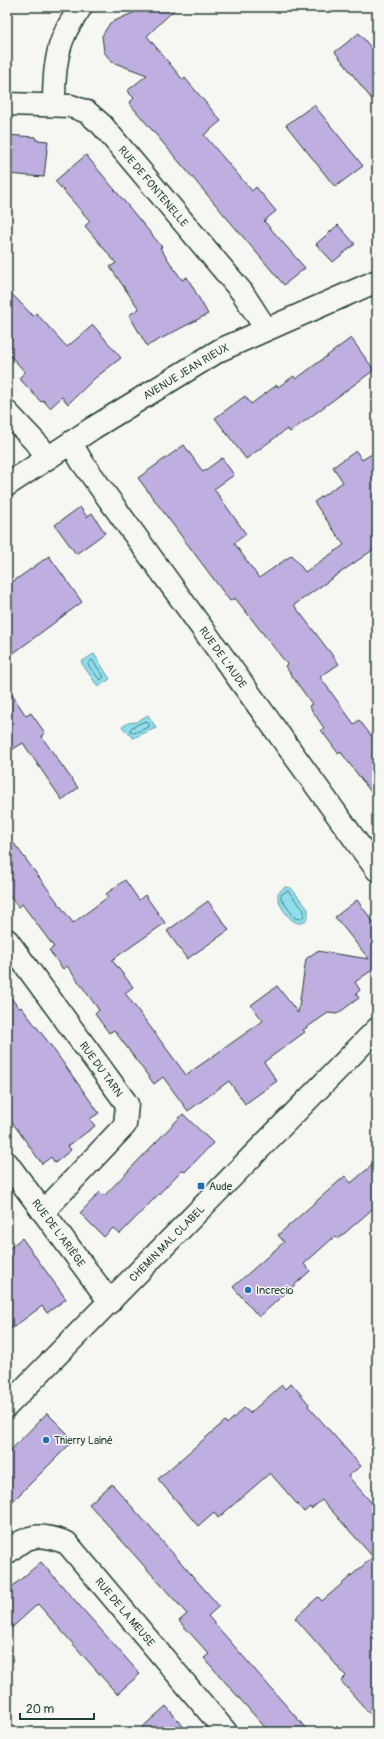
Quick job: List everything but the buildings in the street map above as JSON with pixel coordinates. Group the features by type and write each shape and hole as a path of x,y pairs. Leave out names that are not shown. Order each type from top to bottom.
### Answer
{"street":[{"path":"54,104 54,79 58,53 66,31 81,7"},
{"name":"RUE DE FONTENELLE","path":"7,104 54,104 71,106 87,112 102,125 242,292 266,329"},
{"name":"AVENUE JEAN RIEUX","path":"7,485 71,442 220,350 377,281"},
{"path":"7,412 40,447 47,458"},
{"name":"RUE DE L'AUDE","path":"71,442 82,462 377,870"},
{"name":"RUE DU TARN","path":"7,940 127,1104 125,1125 43,1212"},
{"name":"CHEMIN MAL CLABEL","path":"7,1406 377,1029"},
{"name":"RUE DE L'ARIÈGE","path":"7,1163 110,1302"},
{"name":"RUE DE LA MEUSE","path":"7,1552 16,1544 32,1536 49,1536 67,1543 226,1732"}],"water":[{"path":"94,654 110,679 98,687 81,662"},
{"path":"148,715 156,728 133,738 122,727 128,723 136,722"},
{"path":"285,887 291,888 308,909 308,917 303,922 298,923 293,921 283,910 278,893"}],"place":[{"name":"Aude","path":"201,1186"},
{"name":"Increcio","path":"248,1290"},
{"name":"Thierry Lainé","path":"46,1440"}]}
